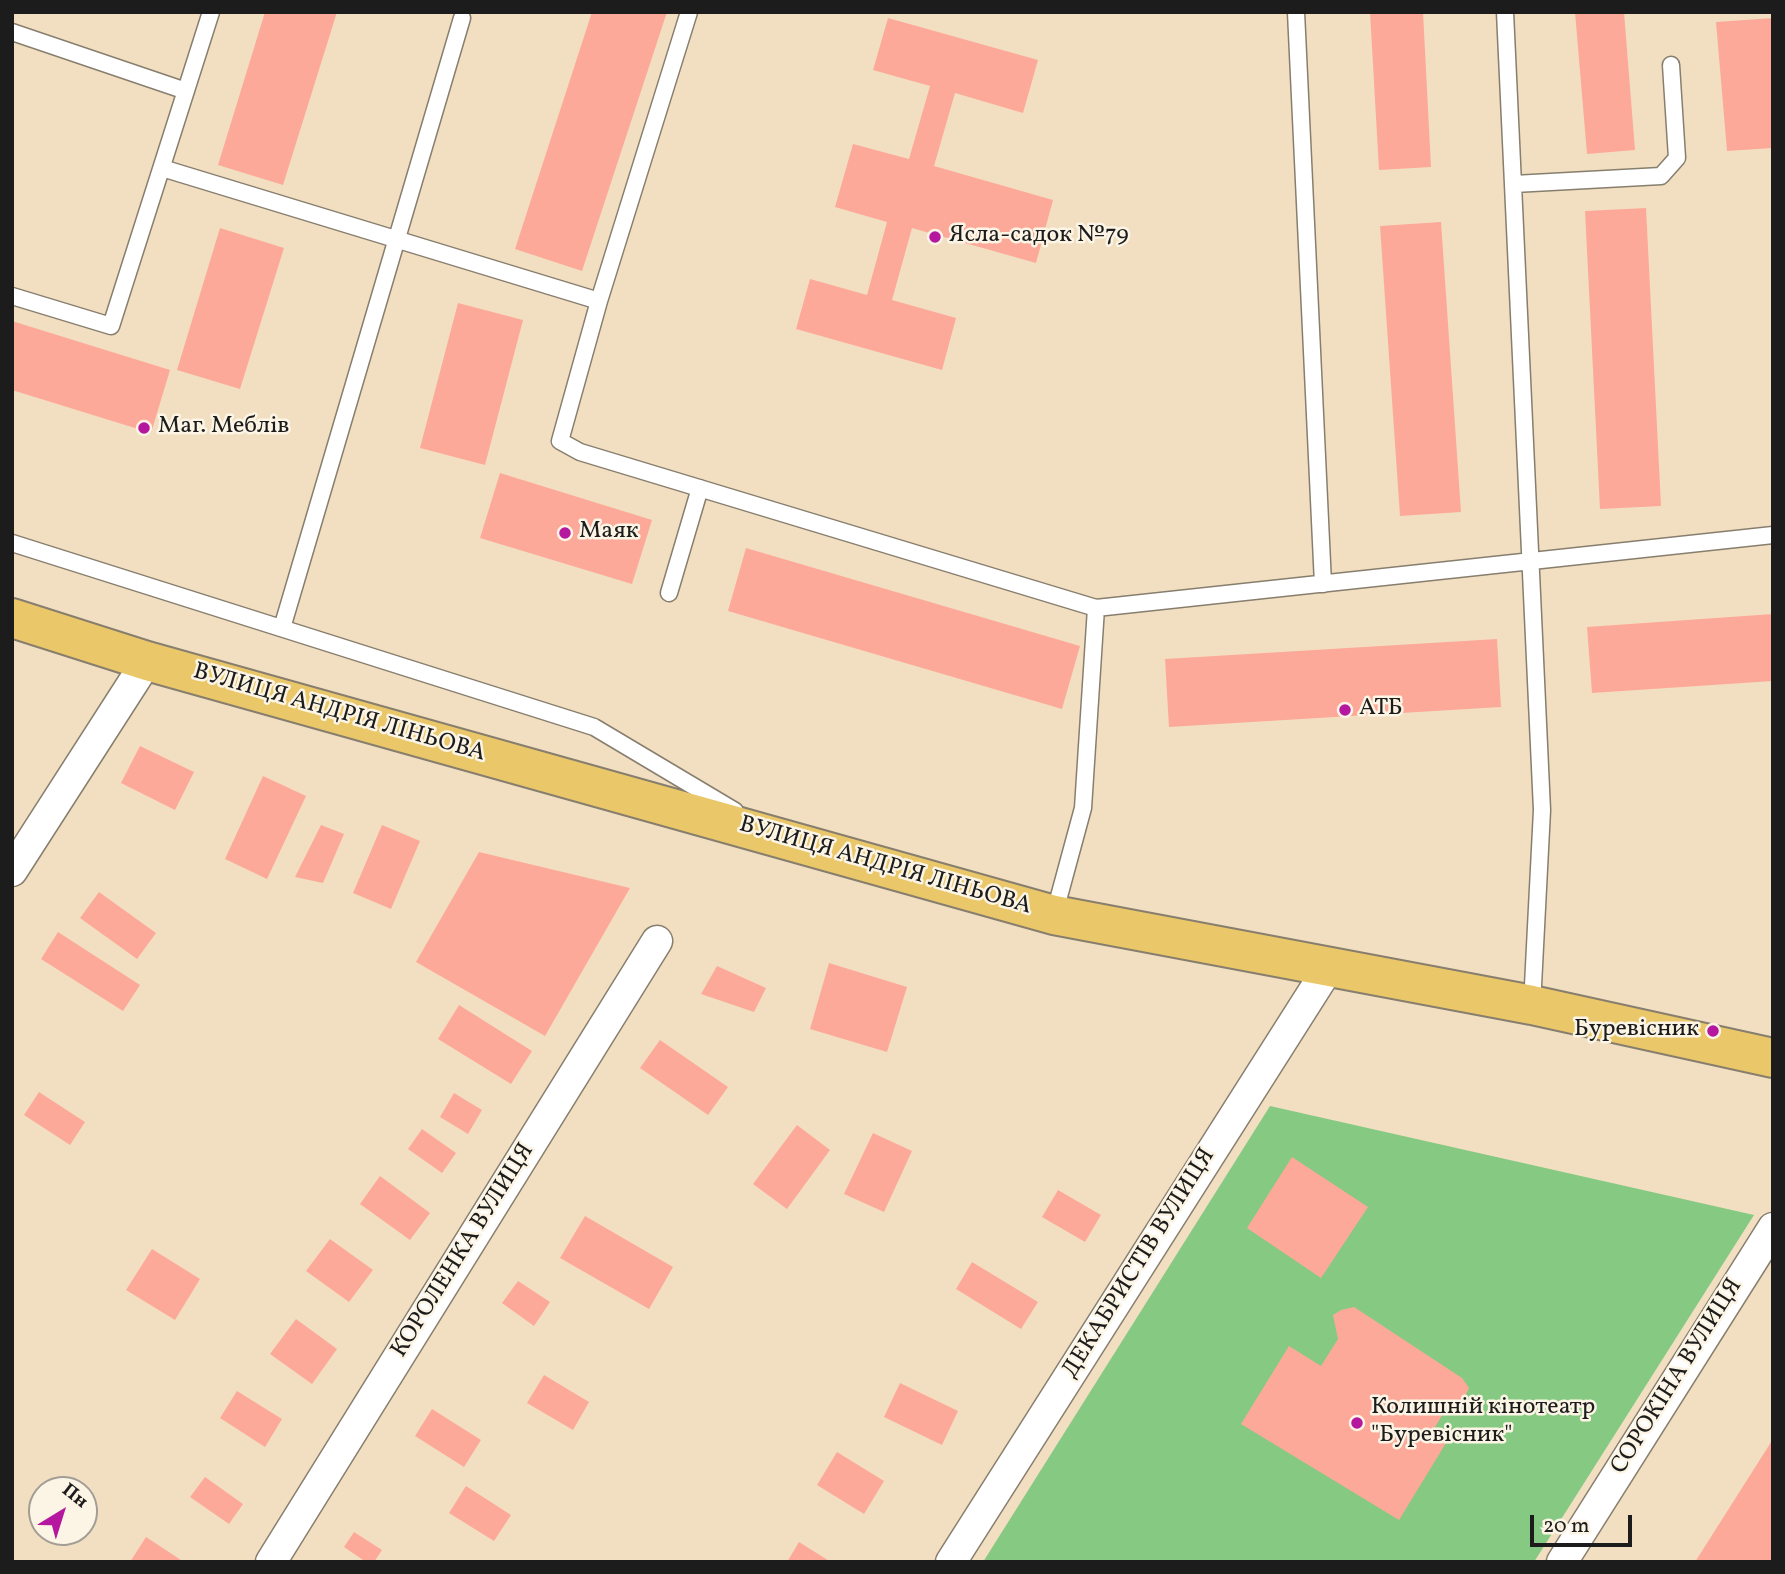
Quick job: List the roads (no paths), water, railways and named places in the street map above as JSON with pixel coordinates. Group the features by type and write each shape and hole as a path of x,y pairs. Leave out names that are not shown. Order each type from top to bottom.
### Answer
{"main road":[{"name":"ВУЛИЦЯ АНДРІЯ ЛІНЬОВА","path":"12,618 147,661 1054,915 1532,1005 1773,1058"}],"street":[{"path":"12,871 147,661"},
{"name":"КОРОЛЕНКА ВУЛИЦЯ","path":"271,1562 657,941"},
{"name":"ДЕКАБРИСТІВ ВУЛИЦЯ","path":"951,1562 1329,967"},
{"name":"СОРОКІНА ВУЛИЦЯ","path":"1562,1562 1773,1228"}],"lane":[{"path":"12,296 111,326 211,12"},
{"path":"689,12 599,300 561,441 580,452 1096,608 1773,535"},
{"path":"1296,12 1323,584"},
{"path":"1505,12 1542,810 1532,1005"},
{"path":"282,628 462,18"},
{"path":"12,32 186,91"},
{"path":"1514,184 1661,176 1677,158 1671,65"},
{"path":"162,168 599,300"},
{"path":"669,593 700,488"},
{"path":"12,543 594,727 777,837"},
{"path":"1054,915 1083,808 1096,608"}],"place":[{"name":"Ясла-садок №79","path":"935,237"},
{"name":"Маг. Меблів","path":"144,428"},
{"name":"Маяк","path":"565,533"},
{"name":"АТБ","path":"1345,710"},
{"name":"Буревісник","path":"1713,1031"},
{"name":"Колишній кінотеатр \"Буревісник\"","path":"1357,1423"}]}
